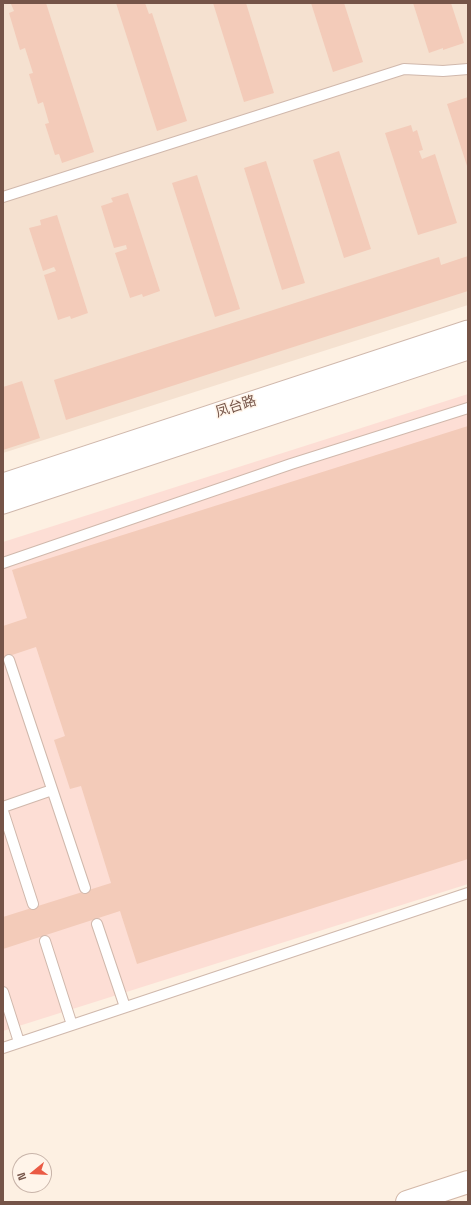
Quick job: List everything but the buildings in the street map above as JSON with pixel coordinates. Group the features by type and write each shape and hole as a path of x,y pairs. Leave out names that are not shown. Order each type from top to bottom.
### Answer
{"street":[{"name":"凤台路","path":"3,484 468,331"},
{"name":"凤台路","path":"3,502 468,350"},
{"path":"407,1202 468,1182"}],"lane":[{"path":"3,197 404,70 443,71 468,69"},
{"path":"3,563 291,464 468,408"},
{"path":"10,660 85,888"},
{"path":"3,807 52,790"},
{"path":"3,811 33,904"},
{"path":"3,1048 468,893"},
{"path":"97,924 125,1008"},
{"path":"45,941 72,1025"},
{"path":"3,992 19,1042"}],"shaded area":[{"path":"3,3 468,3 468,305 3,453"},
{"path":"468,394 468,884 3,1031 3,542"}]}
